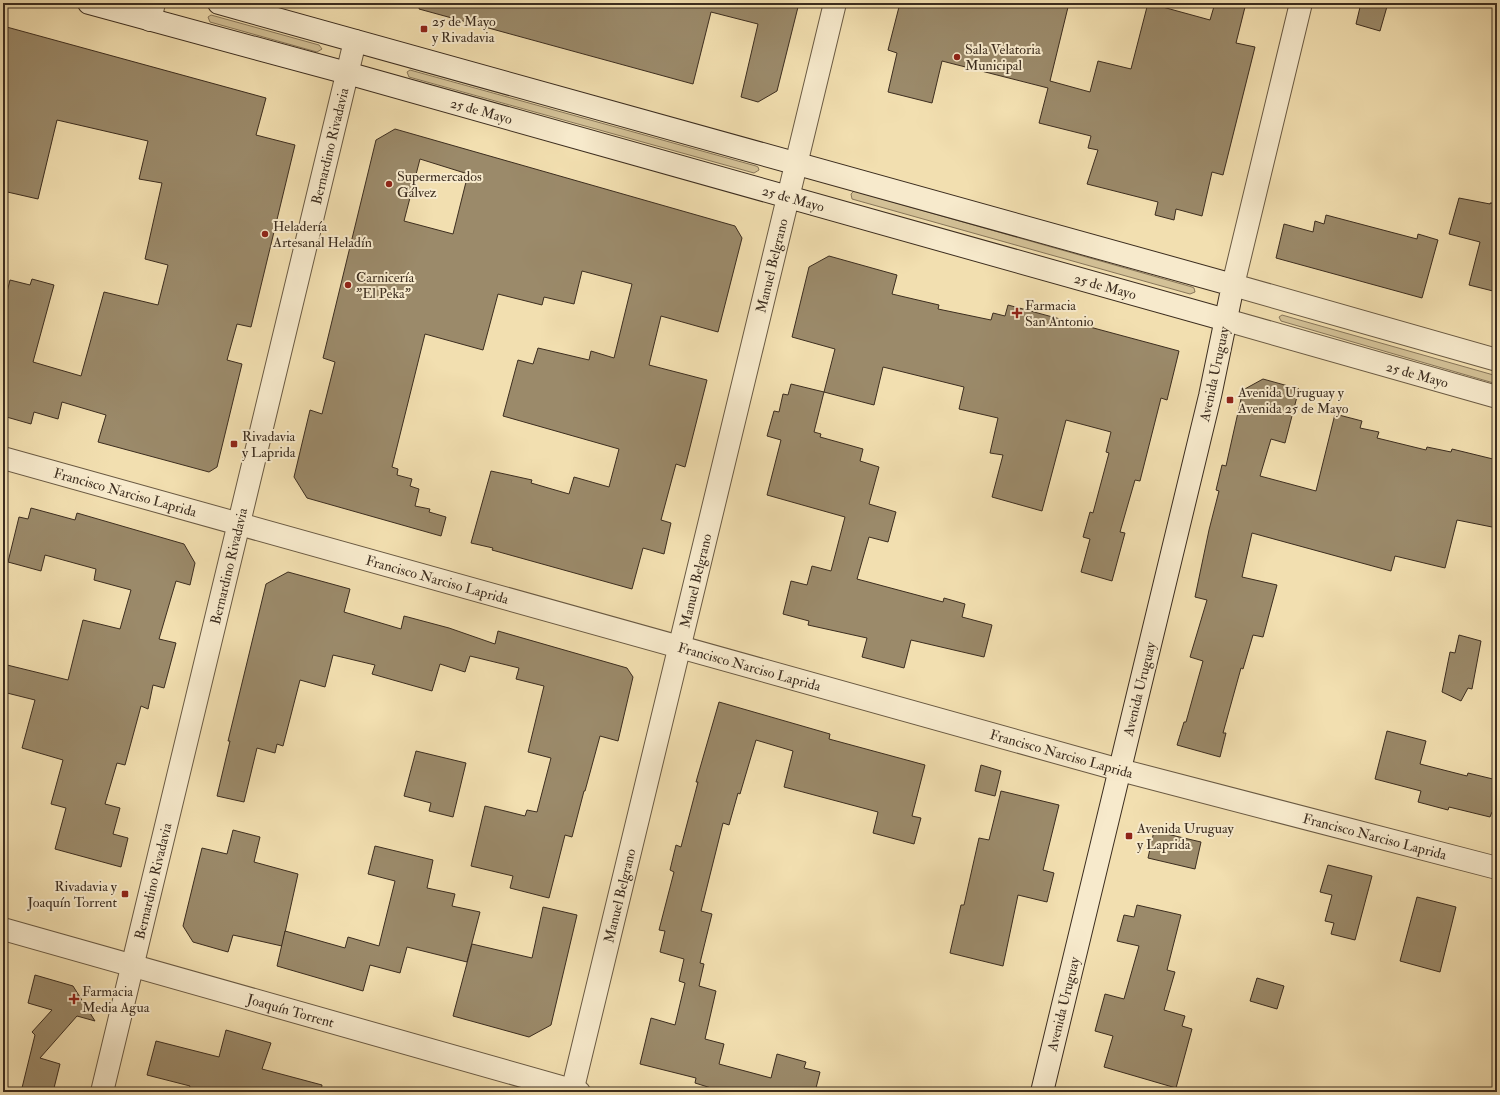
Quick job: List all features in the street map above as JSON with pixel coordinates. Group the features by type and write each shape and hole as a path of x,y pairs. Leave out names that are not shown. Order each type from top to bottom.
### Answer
{"street":[{"name":"25 de Mayo","path":"89,3 152,11 347,73 1497,397"},
{"path":"219,3 1233,285 1497,360"},
{"name":"Manuel Belgrano","path":"575,1091 835,3"},
{"name":"Avenida Uruguay","path":"1042,1092 1210,396 1233,285 1301,3"},
{"name":"Bernardino Rivadavia","path":"102,1092 355,41"},
{"name":"Francisco Narciso Laprida","path":"3,458 1120,770 1497,868"},
{"name":"Joaquín Torrent","path":"3,929 575,1091"}],"shaded area":[{"path":"211,15 319,45 322,49 317,52 210,22 208,17"},
{"path":"410,70 756,166 759,170 754,173 409,77 407,72"},
{"path":"854,191 1192,287 1194,288 1195,292 1190,294 852,199 851,194"},
{"path":"1282,315 1497,376 1497,384 1281,321 1279,317"}],"building":[{"path":"420,3 799,3 777,91 758,102 741,97 758,24 711,12 693,84 419,9"},
{"path":"900,3 1069,3 1050,81 1090,92 1098,61 1131,69 1148,3 1210,20 1215,3 1246,3 1236,43 1255,47 1223,175 1212,172 1202,216 1176,209 1174,220 1155,215 1158,202 1087,184 1098,150 1088,148 1091,136 1039,123 1048,88 942,61 932,103 888,92 897,53 888,50"},
{"path":"1361,3 1388,3 1380,31 1356,24"},
{"path":"3,26 266,98 256,135 295,145 251,327 237,324 227,360 242,364 217,467 209,472 98,442 106,415 62,402 58,419 34,412 31,424 3,416 3,308 10,280 30,285 32,279 54,285 33,362 81,376 104,292 158,305 168,265 145,259 162,183 139,179 148,141 57,120 38,199 3,191"},
{"path":"395,129 735,226 742,238 718,332 661,316 649,365 707,380 685,467 676,464 661,520 671,523 664,554 643,548 632,589 492,550 493,548 471,543 491,471 532,480 531,483 569,494 574,477 609,487 619,449 503,416 518,360 533,364 538,348 589,360 591,351 614,358 632,284 582,271 574,304 544,297 542,305 498,294 483,350 425,334 392,467 398,469 397,475 412,479 410,486 419,489 415,506 430,509 429,512 446,517 441,536 307,498 294,477 310,410 322,414 335,362 323,358 376,140","holes":["420,159 468,174 453,234 404,221"]},
{"path":"1459,198 1490,204 1497,203 1497,292 1469,285 1480,242 1449,234"},
{"path":"1326,215 1417,239 1418,234 1438,240 1422,298 1276,258 1284,224 1313,232 1315,221 1324,224"},
{"path":"829,256 897,275 892,294 939,305 938,309 991,320 993,313 1005,316 1008,305 1179,351 1167,400 1161,398 1140,481 1135,480 1120,532 1125,533 1112,581 1081,572 1090,539 1083,537 1090,512 1093,513 1109,453 1106,452 1111,432 1066,420 1042,511 992,497 1003,455 990,453 998,418 959,409 964,387 883,367 874,405 824,392 835,349 792,337 809,267"},
{"path":"1263,379 1299,389 1285,443 1271,439 1260,476 1316,491 1335,414 1362,421 1360,428 1379,432 1377,438 1426,450 1427,447 1451,452 1452,449 1497,460 1497,528 1457,520 1445,568 1395,556 1391,571 1252,533 1242,577 1277,585 1263,637 1253,635 1243,669 1241,668 1223,733 1226,733 1220,757 1177,745 1184,722 1186,722 1203,661 1190,657 1207,600 1195,597 1219,491 1216,490 1222,465 1226,466 1243,390"},
{"path":"791,384 824,392 814,432 821,434 820,437 863,449 860,461 879,467 869,504 896,512 888,542 869,537 857,579 943,602 944,598 965,604 962,617 992,625 984,657 911,640 904,668 862,657 867,638 808,625 809,621 783,614 791,581 807,585 812,566 831,571 845,517 767,495 781,440 767,436 774,411 779,412 783,394 788,395"},
{"path":"31,508 75,520 77,513 184,544 195,563 190,585 176,581 159,639 176,643 164,688 153,685 148,709 141,706 125,765 117,763 105,804 120,808 113,834 128,838 121,867 55,849 66,808 51,804 63,760 22,748 35,700 3,692 3,664 68,680 83,620 120,629 131,590 94,580 96,569 45,555 41,571 8,562 19,517 28,519"},
{"path":"288,572 350,589 344,612 401,629 404,616 449,628 495,644 498,631 627,668 633,677 618,741 600,736 572,837 565,835 549,898 510,888 513,876 471,866 485,806 525,816 527,810 537,812 551,758 528,752 544,686 516,679 519,668 470,656 465,672 440,664 432,691 372,674 375,665 333,655 325,687 300,680 283,746 277,744 275,753 257,748 244,802 217,796 230,741 228,741 266,584"},
{"path":"1459,635 1481,641 1472,689 1468,688 1461,701 1442,692 1450,652 1455,653"},
{"path":"719,702 830,734 829,739 925,765 912,816 921,818 914,844 873,833 878,812 784,787 793,751 756,740 729,825 723,823 701,911 712,914 700,963 704,964 699,986 716,991 705,1039 724,1044 719,1064 771,1078 777,1054 806,1062 804,1068 820,1072 815,1092 724,1092 695,1083 696,1078 640,1064 651,1018 675,1025 685,983 679,981 684,959 660,952 665,931 659,930 674,872 670,870 676,845 681,847 698,782 696,782"},
{"path":"1387,731 1426,741 1420,764 1467,776 1468,773 1497,780 1497,813 1492,812 1490,817 1449,807 1448,810 1418,802 1421,791 1375,779"},
{"path":"416,751 466,763 453,817 429,811 431,803 404,796"},
{"path":"981,765 1001,771 995,796 975,791"},
{"path":"1001,791 1059,805 1043,870 1054,873 1047,902 1018,895 1003,966 950,953 961,905 964,905 979,838 989,840"},
{"path":"233,830 260,837 254,862 298,874 282,946 233,935 228,952 193,942 183,926 202,848 227,854"},
{"path":"1154,831 1201,842 1195,869 1148,858"},
{"path":"375,846 433,860 427,888 455,894 452,906 480,912 467,962 407,947 400,973 370,965 363,991 277,966 285,931 345,948 348,937 379,946 395,881 368,874"},
{"path":"1328,865 1372,876 1355,940 1331,934 1334,923 1325,921 1332,895 1320,892"},
{"path":"1417,897 1456,907 1440,972 1400,961"},
{"path":"1137,905 1181,915 1167,970 1175,972 1164,1010 1185,1016 1182,1026 1192,1029 1176,1088 1104,1067 1113,1036 1095,1031 1105,994 1124,999 1139,946 1117,941 1124,915 1134,917"},
{"path":"543,907 577,915 551,1025 529,1037 453,1016 472,944 532,958"},
{"path":"35,975 73,986 95,1021 77,1016 40,1058 60,1064 53,1092 21,1092 35,1035 32,1032 52,1010 28,1003"},
{"path":"1257,978 1284,986 1277,1009 1250,1001"},
{"path":"226,1030 271,1043 262,1069 322,1085 321,1092 188,1092 190,1086 147,1075 156,1041 219,1057"}],"place":[{"name":"25 de Mayo y Rivadavia","path":"424,29"},
{"name":"Sala Velatoria Municipal","path":"957,57"},
{"name":"Supermercados Gálvez","path":"389,184"},
{"name":"Heladería Artesanal Heladín","path":"265,234"},
{"name":"Carnicería \"El Peka\"","path":"348,285"},
{"name":"Farmacia San Antonio","path":"1017,313"},
{"name":"Avenida Uruguay y Avenida 25 de Mayo","path":"1230,400"},
{"name":"Rivadavia y Laprida","path":"234,444"},
{"name":"Avenida Uruguay y Laprida","path":"1129,836"},
{"name":"Rivadavia y Joaquín Torrent","path":"125,894"},
{"name":"Farmacia Media Agua","path":"74,999"}]}
